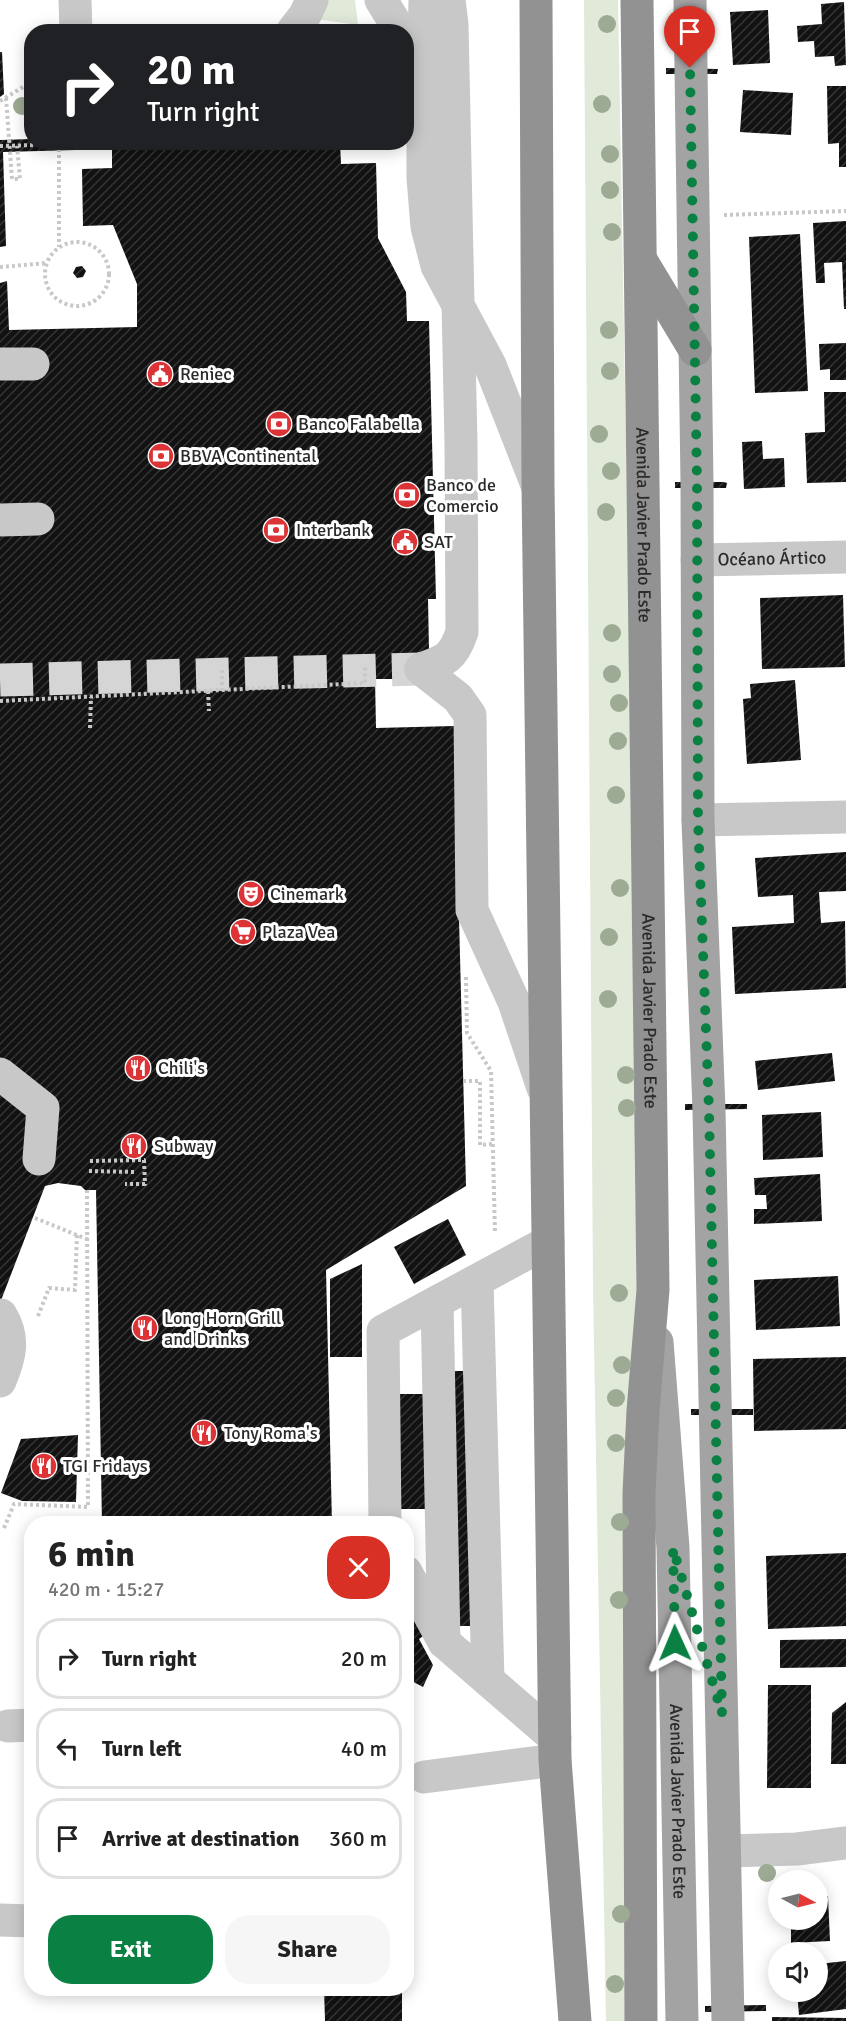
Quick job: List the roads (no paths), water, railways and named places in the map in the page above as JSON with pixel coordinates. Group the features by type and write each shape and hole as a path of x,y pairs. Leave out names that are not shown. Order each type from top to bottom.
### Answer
{"highway":[{"path":"536,0 538,486 555,1749 575,2021"},
{"name":"Avenida Javier Prado Este","path":"637,0 642,262 652,1290"},
{"path":"642,262 695,350"},
{"path":"640,2021 639,1493 652,1290"}],"main road":[{"path":"690,0 698,820 709,1110 728,2021"},
{"name":"Avenida Javier Prado Este","path":"652,1290 666,1434 673,1548 682,2021"},
{"path":"673,1548 722,1714"},
{"path":"555,1749 560,2021"}],"street":[{"path":"75,0 76,24"},
{"path":"298,24 312,0"},
{"path":"381,0 396,24"},
{"path":"425,0 415,73 426,217 437,266 490,365 538,486"},
{"path":"451,12 461,433 462,632 456,648 447,660 421,669 458,698 470,715 472,910 514,1002 546,1098"},
{"path":"0,364 33,364"},
{"path":"0,520 38,519"},
{"name":"Océano Ártico","path":"697,560 846,557"},
{"path":"698,820 846,817"},
{"path":"0,1074 43,1108 39,1159"},
{"path":"385,1516 383,1331 548,1242"},
{"path":"477,1281 488,1680"},
{"path":"437,1302 444,1642"},
{"path":"0,1381 10,1350 7,1325 2,1315"},
{"path":"414,1587 444,1642 488,1680 555,1749"},
{"path":"424,1777 555,1749"},
{"path":"725,1851 796,1849 846,1843"},
{"path":"0,1920 24,1920"}],"tunnel":[{"path":"0,680 421,669"}],"place":[{"name":"Reniec","path":"160,374"},
{"name":"Banco Falabella","path":"279,424"},
{"name":"BBVA Continental","path":"161,456"},
{"name":"Banco de Comercio","path":"407,495"},
{"name":"Interbank","path":"276,530"},
{"name":"SAT","path":"405,542"},
{"name":"Cinemark","path":"251,894"},
{"name":"Plaza Vea","path":"243,932"},
{"name":"Chili's","path":"138,1068"},
{"name":"Subway","path":"134,1146"},
{"name":"Long Horn Grill and Drinks","path":"145,1328"},
{"name":"Tony Roma's","path":"204,1433"},
{"name":"TGI Fridays","path":"44,1466"}]}
